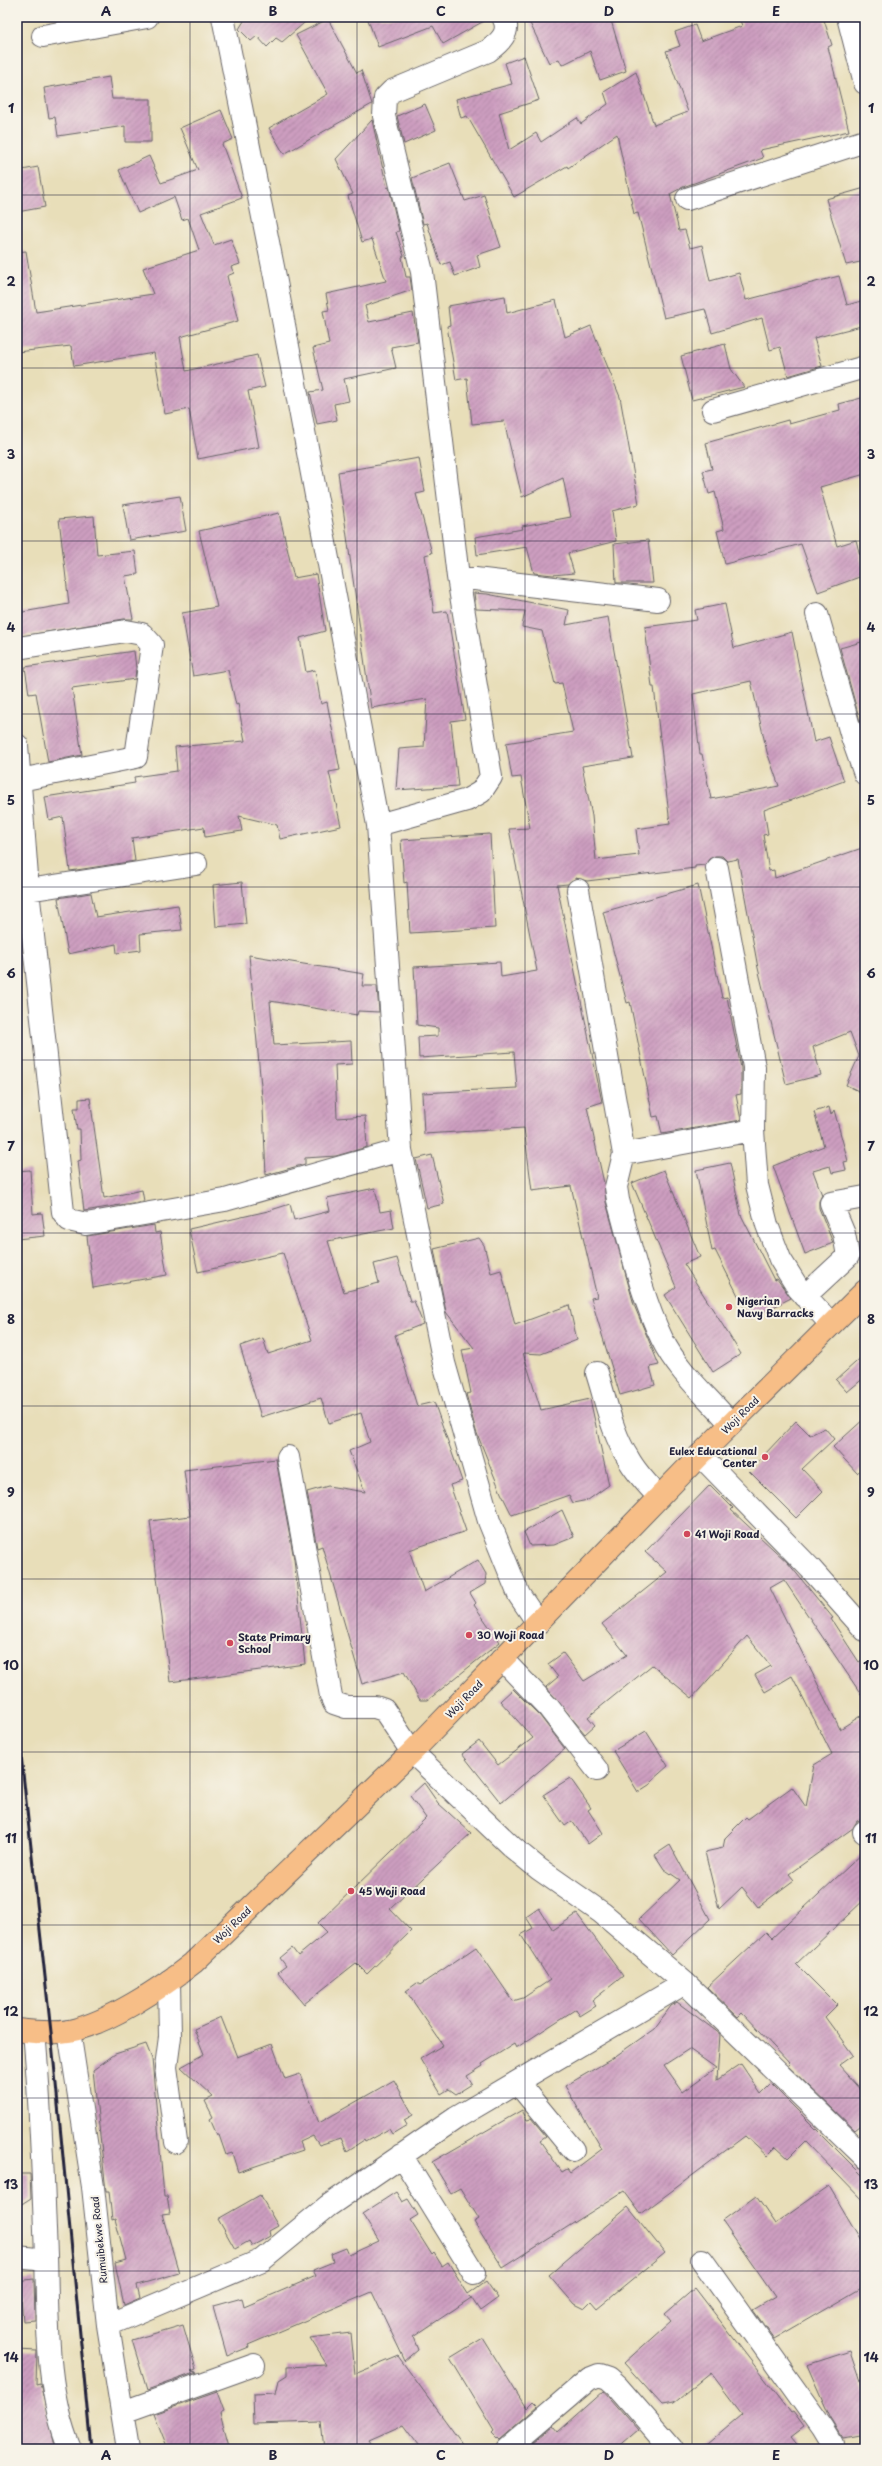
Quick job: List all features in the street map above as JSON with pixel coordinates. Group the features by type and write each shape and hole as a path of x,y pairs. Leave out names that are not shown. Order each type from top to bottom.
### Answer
{"main road":[{"name":"Woji Road","path":"26,2031 69,2031 81,2028 118,2010 169,1981 192,1963 412,1752 700,1454 865,1291"}],"street":[{"path":"42,36 147,17"},
{"path":"223,17 275,277 378,825 401,1150 444,1364 489,1521 519,1595 538,1623"},
{"path":"378,825 467,800 481,792 491,777 458,577 422,272 384,116 385,98 392,91 488,51 499,43 505,34 506,22 504,17"},
{"path":"848,17 865,83"},
{"path":"687,199 865,141"},
{"path":"713,410 865,367"},
{"path":"458,577 658,600"},
{"path":"817,614 852,737 865,774"},
{"path":"20,780 136,757 152,645 142,634 126,631 24,646"},
{"path":"17,746 28,890 63,1212 69,1220 86,1224 225,1200 401,1150"},
{"path":"28,890 196,864"},
{"path":"718,868 754,1067 754,1130 757,1185 767,1225 780,1259 805,1296 831,1324"},
{"path":"578,890 624,1154 616,1187 618,1200 651,1312 662,1340 678,1365 731,1424"},
{"path":"624,1154 754,1130"},
{"path":"805,1296 848,1256 844,1234 831,1203 865,1196"},
{"path":"597,1373 615,1430 627,1457 638,1474 659,1497"},
{"path":"700,1454 810,1568 865,1630"},
{"path":"288,1457 331,1696 334,1703 346,1707 375,1707 384,1710 412,1752 512,1847 539,1869 602,1913 685,1983 865,2157"},
{"path":"502,1659 549,1708 597,1770"},
{"path":"169,1981 170,2037 166,2067 176,2142"},
{"path":"108,2325 262,2260 328,2206 456,2118 685,1983"},
{"path":"26,2031 40,2092 47,2314 58,2414 70,2449"},
{"name":"Rumuibekwe Road","path":"69,2031 93,2186 108,2325 128,2449"},
{"path":"517,2082 574,2150"},
{"path":"401,2155 474,2273"},
{"path":"17,2257 46,2260"},
{"path":"702,2260 823,2429 832,2444 832,2449"},
{"path":"123,2412 254,2365"},
{"path":"507,2449 590,2379 599,2375 608,2378 617,2386 672,2449"}],"building":[{"path":"240,17 311,17 282,42 276,38 267,47 257,36 251,41 239,29 244,21"},
{"path":"367,17 491,17 443,44 433,26 378,47"},
{"path":"527,17 610,17 626,71 600,80 590,51 562,65 559,59 549,63"},
{"path":"739,17 823,17 832,45 828,47 849,131 760,150 763,158 683,187 670,194 679,231 685,230 690,248 702,245 710,281 739,273 746,300 839,276 847,305 865,300 865,325 814,338 822,366 788,376 780,347 770,350 762,318 712,333 705,309 664,318 638,213 634,214 617,134 568,168 567,166 514,197 467,116 461,118 456,99 512,84 505,63 524,56 539,100 499,113 509,150 536,133 541,142 577,118 581,124 608,104 604,92 636,72 654,125 688,112 666,51 680,46 675,32 695,25 701,41 742,26"},
{"path":"328,19 357,73 361,70 372,104 284,154 269,128 328,94 296,35"},
{"path":"109,77 112,99 151,99 151,142 125,142 125,126 58,136 55,117 49,118 44,88"},
{"path":"425,104 436,130 404,144 397,116"},
{"path":"221,110 233,139 222,144 242,198 201,213 214,245 231,239 240,264 231,267 234,273 227,276 238,321 180,337 186,371 257,355 265,387 248,391 259,447 198,459 189,409 165,414 154,353 74,366 71,346 17,352 17,252 26,251 36,312 153,294 143,268 199,250 188,218 182,220 174,197 138,213 119,170 149,156 161,183 198,170 180,128"},
{"path":"372,120 387,188 389,187 399,231 396,232 404,256 402,257 406,277 410,277 412,290 365,306 369,322 413,313 418,342 391,347 396,368 344,379 349,401 334,404 337,420 317,424 310,392 323,390 313,348 329,344 323,311 329,310 326,294 386,281 372,239 362,242 348,196 353,194 336,159"},
{"path":"450,163 465,201 484,195 501,247 477,255 480,267 455,276 450,262 441,265 427,223 423,224 412,178"},
{"path":"38,167 45,207 17,212 17,171"},
{"path":"865,188 865,261 846,265 826,199"},
{"path":"505,296 507,313 556,300 565,337 591,326 620,397 639,504 612,511 616,541 568,553 574,573 553,575 534,573 527,547 477,555 475,537 523,529 522,526 571,517 563,478 522,497 504,421 472,424 467,378 456,380 447,326 450,325 448,306"},
{"path":"725,344 731,369 744,387 692,400 681,356"},
{"path":"865,397 865,474 820,487 837,546 856,540 865,575 818,592 801,544 725,564 717,531 724,529 715,492 709,494 703,471 712,469 706,443 788,420 789,424 840,410 839,404"},
{"path":"419,458 425,492 416,494 432,553 425,555 434,613 447,611 465,719 451,721 458,786 396,790 399,749 424,747 427,699 371,708 338,472"},
{"path":"180,496 186,531 129,540 123,505"},
{"path":"279,513 294,578 316,574 325,631 300,638 306,672 315,670 321,704 327,702 340,770 329,772 341,826 280,839 277,825 239,816 242,831 205,837 204,827 132,838 135,861 70,871 63,817 49,820 45,797 135,783 134,777 177,771 175,747 245,741 238,704 236,705 228,670 193,676 182,613 217,607 199,531"},
{"path":"94,516 97,555 135,551 138,574 125,576 133,619 124,619 17,637 17,613 69,604 59,519"},
{"path":"648,540 653,583 616,583 614,544"},
{"path":"474,593 487,594 569,610 566,625 608,617 633,758 582,766 592,816 596,860 639,855 636,829 670,824 654,687 652,687 645,627 697,620 695,610 725,604 734,648 792,632 814,742 829,737 844,781 764,810 768,834 763,835 769,871 774,870 775,878 865,847 865,1094 846,1085 859,1056 850,1032 813,1047 821,1075 786,1084 758,968 738,859 727,861 722,856 715,856 709,859 705,865 695,866 695,868 587,881 576,878 568,884 557,885 602,1102 587,1107 604,1183 606,1202 634,1305 659,1365 650,1367 655,1385 620,1395 591,1298 597,1297 571,1186 532,1191 524,1128 424,1134 422,1093 517,1088 514,1052 419,1058 418,1037 438,1036 438,1028 417,1025 414,967 500,962 501,977 537,971 509,829 530,828 521,777 512,778 506,743 573,732 562,683 555,684 542,631 522,627 525,611 476,609","holes":["751,681 767,752 779,786 711,799 702,754 700,754 693,694"]},
{"path":"865,641 865,721 860,721 840,648"},
{"path":"134,651 136,668 135,679 72,688 82,755 48,762 36,693 29,694 25,667"},
{"path":"490,834 495,928 410,933 407,882 404,883 401,840"},
{"path":"242,882 246,924 216,927 213,885"},
{"path":"698,885 722,998 727,997 741,1068 741,1094 736,1095 741,1120 662,1134 658,1116 653,1117 630,1002 627,1003 603,912"},
{"path":"91,893 96,917 178,905 182,930 140,934 141,950 117,953 116,944 68,954 58,898"},
{"path":"249,955 364,974 362,986 377,986 379,1012 358,1011 357,1015 270,1001 274,1045 351,1041 352,1064 335,1065 337,1118 365,1116 367,1147 336,1156 305,1158 305,1164 266,1175 263,1108"},
{"path":"90,1098 104,1198 142,1190 144,1201 84,1211 78,1161 81,1160 80,1129 77,1129 74,1108 79,1108 79,1099"},
{"path":"829,1107 831,1115 834,1110 848,1161 844,1162 846,1170 832,1173 830,1166 813,1171 822,1195 819,1201 819,1208 833,1243 805,1254 773,1166 824,1146 814,1112"},
{"path":"432,1155 444,1204 427,1208 416,1159"},
{"path":"730,1163 741,1215 774,1280 777,1279 791,1298 750,1319 715,1250 712,1251 696,1170"},
{"path":"30,1170 33,1214 42,1213 45,1236 17,1239 17,1171"},
{"path":"664,1170 700,1257 684,1264 741,1354 713,1372 665,1295 676,1287 632,1183"},
{"path":"375,1188 380,1212 391,1210 394,1228 328,1241 344,1292 379,1283 374,1264 397,1258 410,1301 414,1301 423,1324 395,1335 417,1406 434,1402 462,1481 450,1485 466,1531 409,1550 424,1592 478,1560 486,1574 485,1584 470,1593 476,1603 474,1605 500,1642 428,1700 420,1700 404,1672 362,1684 322,1546 317,1548 307,1492 328,1486 365,1492 349,1451 370,1442 361,1413 329,1423 321,1398 261,1417 240,1346 263,1338 268,1354 312,1340 283,1253 198,1272 189,1229 268,1211 290,1204 294,1220 330,1211 327,1198"},
{"path":"154,1225 155,1233 160,1232 167,1275 93,1288 87,1236"},
{"path":"479,1238 484,1245 491,1273 501,1270 515,1325 569,1305 577,1340 541,1354 523,1353 541,1410 590,1399 609,1485 588,1500 573,1503 569,1495 512,1515 501,1493 476,1431 466,1394 471,1393 462,1350 474,1348 446,1312 434,1249"},
{"path":"865,1354 865,1377 847,1392 836,1380"},
{"path":"865,1418 865,1466 857,1473 833,1447"},
{"path":"796,1421 810,1435 825,1428 834,1439 802,1469 823,1491 796,1518 749,1471"},
{"path":"276,1459 294,1559 305,1664 170,1682 150,1521 190,1516 184,1470"},
{"path":"710,1485 733,1508 731,1510 788,1563 833,1618 831,1619 859,1662 865,1658 865,1700 784,1580 770,1588 840,1729 865,1713 865,1818 857,1821 853,1828 789,1874 794,1880 758,1907 742,1887 719,1909 705,1852 723,1848 725,1838 746,1817 748,1819 792,1787 806,1807 814,1765 832,1754 792,1676 765,1692 755,1675 771,1666 747,1636 692,1698 652,1665 588,1717 595,1725 585,1734 546,1687 558,1677 548,1664 563,1653 584,1681 627,1655 602,1624 667,1572 645,1552"},
{"path":"562,1510 574,1537 554,1545 530,1546 524,1532"},
{"path":"513,1689 540,1716 565,1749 501,1803 462,1754 479,1741 498,1765 533,1738 500,1701"},
{"path":"646,1731 668,1766 651,1781 652,1783 638,1792 613,1751"},
{"path":"570,1778 591,1808 588,1810 603,1833 588,1844 572,1821 565,1826 543,1795"},
{"path":"424,1783 438,1803 471,1833 390,1909 411,1931 367,1974 356,1963 304,2004 278,1972 286,1966 280,1958 292,1948 298,1956 327,1932 318,1923 426,1818 410,1796"},
{"path":"670,1845 710,1919 672,1955 639,1919 680,1880 664,1869 655,1855"},
{"path":"865,1851 865,1899 796,1964 837,2005 825,2017 853,2055 839,2065 865,2094 865,2122 855,2130 788,2066 790,2064 742,2013 738,2017 707,1987 766,1932 772,1938"},
{"path":"539,1908 553,1930 577,1914 623,1976 592,2001 596,2006 580,2016 576,2009 516,2048 514,2044 482,2064 483,2066 467,2076 472,2084 456,2094 449,2089 441,2094 420,2059 443,2045 406,1991 417,1983 420,1985 476,1947 513,2001 523,1998 550,1980 521,1935 533,1928 526,1917"},
{"path":"677,2002 720,2034 717,2080 741,2064 761,2094 771,2084 865,2178 865,2203 805,2141 788,2158 776,2147 767,2156 745,2136 641,2214 624,2191 503,2268 474,2222 479,2219 460,2188 451,2193 432,2162 522,2110 527,2120 531,2119 546,2137 540,2141 562,2172 567,2169 570,2173 602,2149 565,2086 610,2060 654,2029 671,2006","holes":["689,2049 716,2068 683,2092 664,2065"]},
{"path":"221,2017 237,2057 272,2044 285,2079 300,2074 319,2123 394,2080 413,2115 404,2120 407,2125 392,2134 389,2129 365,2142 364,2140 347,2151 341,2138 319,2145 313,2136 300,2142 303,2150 238,2172 232,2153 226,2155 219,2135 217,2135 210,2119 213,2117 205,2101 213,2097 181,2067 204,2054 194,2029"},
{"path":"146,2044 152,2059 164,2196 167,2196 170,2213 162,2214 179,2273 137,2285 140,2298 124,2305 115,2263 126,2260 115,2219 112,2220 109,2191 106,2191 93,2070 115,2054"},
{"path":"17,2174 30,2174 31,2198 17,2207"},
{"path":"829,2186 865,2247 865,2286 774,2339 753,2310 775,2297 722,2221 756,2196 775,2224"},
{"path":"396,2192 402,2202 408,2199 418,2215 410,2220 432,2255 434,2253 442,2266 448,2262 468,2294 486,2281 498,2298 480,2311 470,2296 471,2298 413,2337 418,2350 405,2361 372,2292 248,2345 249,2347 227,2356 213,2306 242,2298 244,2307 316,2276 313,2270 333,2262 331,2254 346,2248 349,2255 379,2241 362,2214"},
{"path":"260,2195 278,2226 269,2231 270,2236 252,2246 249,2241 235,2249 218,2219"},
{"path":"628,2207 665,2253 597,2309 591,2302 584,2309 574,2304 549,2275"},
{"path":"34,2279 35,2320 23,2321 21,2297 17,2297 17,2281"},
{"path":"695,2288 791,2413 793,2412 804,2427 791,2437 801,2449 701,2449 742,2414 711,2373 674,2403 662,2405 624,2363 671,2321 665,2314"},
{"path":"183,2325 196,2369 191,2371 197,2372 147,2390 132,2340"},
{"path":"351,2333 355,2374 398,2356 466,2449 422,2449 404,2425 370,2440 376,2449 324,2449 321,2422 254,2424 253,2394 276,2393 279,2380 287,2375 287,2367 327,2365 310,2338"},
{"path":"483,2338 526,2408 532,2402 537,2407 499,2440 492,2433 494,2431 450,2358"},
{"path":"18,2350 37,2351 36,2384 40,2383 56,2449 17,2449"},
{"path":"850,2351 865,2396 865,2434 843,2438 830,2417 807,2365"},
{"path":"604,2391 638,2430 616,2449 526,2449 553,2426 558,2432"},
{"path":"217,2392 224,2411 220,2413 230,2449 168,2449 154,2414"}],"railway":[{"path":"17,1718 51,2032 91,2449"}],"place":[{"name":"Nigerian Navy Barracks","path":"729,1307"},
{"name":"Eulex Educational Center","path":"765,1457"},
{"name":"41 Woji Road","path":"687,1534"},
{"name":"30 Woji Road","path":"469,1635"},
{"name":"State Primary School","path":"230,1643"},
{"name":"45 Woji Road","path":"351,1891"}]}
